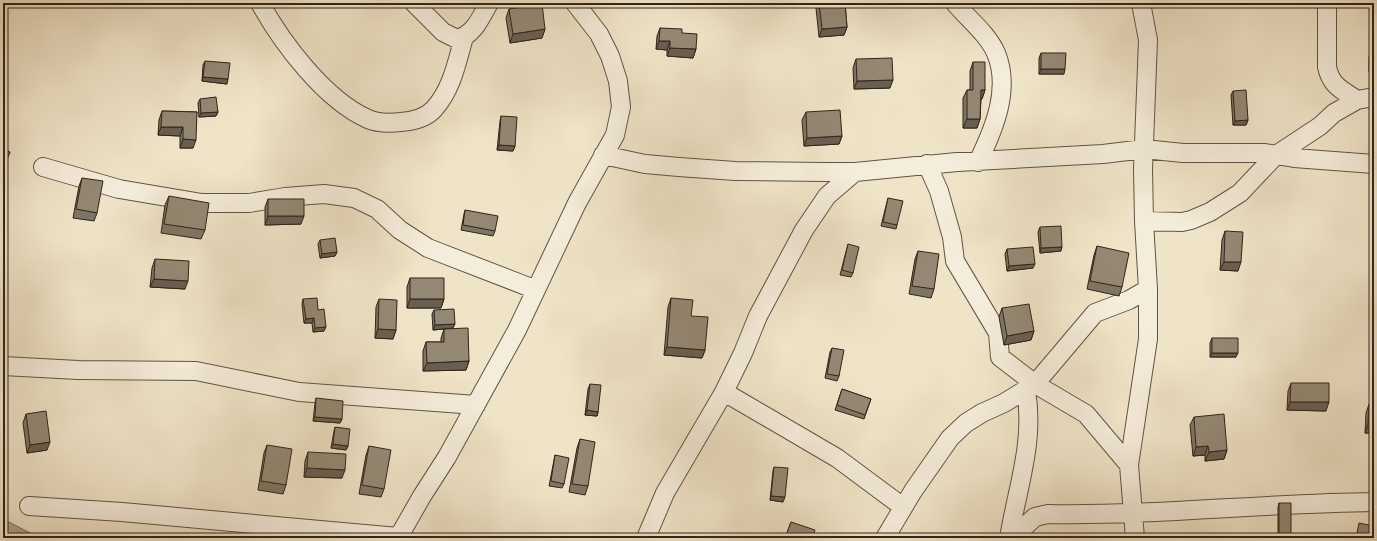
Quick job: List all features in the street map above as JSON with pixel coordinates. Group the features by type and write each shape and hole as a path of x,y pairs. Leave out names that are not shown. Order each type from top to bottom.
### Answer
{"street":[{"path":"260,3 288,47 313,76 348,108 370,120 395,122 414,121 433,111 444,96 464,37"},
{"path":"414,3 443,32 457,39 464,37 473,29 489,3"},
{"path":"955,3 987,39 996,52 1001,73 1001,94 992,132 978,162"},
{"path":"1135,538 1129,465 1148,339 1148,289 1144,221 1144,149 1148,40 1142,3"},
{"path":"1327,3 1328,76 1331,82 1366,99"},
{"path":"29,506 130,513 398,538 422,496 447,457 517,330 534,289 577,203 615,135 621,107 618,81 610,56 599,34 577,4"},
{"path":"1144,221 1182,222 1192,220 1210,212 1240,193 1276,155 1309,135 1334,113 1366,99"},
{"path":"603,155 645,164 735,171 855,172 927,164 1103,154 1144,149 1183,153 1232,152 1374,164"},
{"path":"927,164 939,191 952,237 955,260 998,334 1000,357 1030,388 1086,414 1129,465"},
{"path":"43,167 119,189 202,203 249,203 285,197 324,194 354,198 377,209 400,230 428,248 534,289"},
{"path":"646,538 665,493 724,392 743,353 758,316 814,214 828,196 855,172"},
{"path":"885,538 903,507 950,438 966,423 982,413 1030,388 1095,313 1129,300 1148,289"},
{"path":"3,366 78,370 196,371 299,392 476,405"},
{"path":"1009,538 1026,457 1030,411 1030,388"},
{"path":"724,392 837,458 903,507"},
{"path":"1012,538 1035,517 1048,514 1133,513 1280,504 1374,502"}],"shaded area":[{"path":"3,519 40,538 3,538"}],"building":[{"path":"819,3 845,3 847,27 822,29"},
{"path":"542,4 545,29 513,34 509,9"},
{"path":"660,28 682,29 682,33 697,34 696,49 670,48 670,41 659,41"},
{"path":"1041,53 1066,53 1065,69 1041,69"},
{"path":"1370,53 1374,53 1374,68 1370,68"},
{"path":"892,58 893,80 857,81 856,59"},
{"path":"205,61 230,63 228,79 203,77"},
{"path":"973,62 985,62 985,90 981,90 980,119 967,119 967,90 973,90"},
{"path":"1246,90 1248,120 1235,121 1233,91"},
{"path":"216,97 218,112 201,113 200,99"},
{"path":"840,110 842,136 807,138 806,112"},
{"path":"162,111 197,112 196,140 183,139 183,127 161,127"},
{"path":"501,116 517,117 515,146 499,145"},
{"path":"3,149 10,152 6,162 3,161"},
{"path":"82,178 103,181 97,213 76,209"},
{"path":"169,196 209,203 205,230 164,224"},
{"path":"888,198 903,201 897,225 883,222"},
{"path":"268,199 304,199 304,216 268,216"},
{"path":"465,210 498,216 495,231 463,225"},
{"path":"1061,226 1062,247 1041,248 1040,227"},
{"path":"1225,231 1243,232 1241,262 1224,262"},
{"path":"335,238 337,252 322,254 320,240"},
{"path":"848,244 859,247 853,273 842,270"},
{"path":"1097,246 1129,253 1122,287 1090,281"},
{"path":"1033,247 1035,264 1009,266 1007,249"},
{"path":"918,251 939,254 934,289 912,286"},
{"path":"155,259 189,261 188,281 154,279"},
{"path":"410,278 444,278 444,299 410,299"},
{"path":"317,298 318,310 324,309 326,327 315,328 314,318 306,319 303,299"},
{"path":"671,298 693,300 691,316 708,317 705,350 667,347"},
{"path":"379,299 397,300 396,330 378,329"},
{"path":"1029,304 1034,331 1007,336 1002,308"},
{"path":"454,309 455,324 435,325 434,310"},
{"path":"468,328 469,361 427,363 426,342 444,342 444,329"},
{"path":"1212,338 1238,338 1238,353 1212,353"},
{"path":"832,348 844,350 839,376 827,374"},
{"path":"1291,383 1329,383 1329,402 1290,402"},
{"path":"590,384 601,385 598,412 587,410"},
{"path":"842,389 871,399 865,415 837,405"},
{"path":"316,398 343,401 342,419 315,417"},
{"path":"1369,404 1374,404 1374,425 1368,424"},
{"path":"46,411 50,442 30,445 26,414"},
{"path":"1224,414 1227,450 1209,452 1208,446 1196,447 1194,417"},
{"path":"335,427 350,429 348,446 333,444"},
{"path":"580,439 595,442 588,486 572,484"},
{"path":"267,445 292,449 286,485 261,481"},
{"path":"369,446 391,450 384,489 362,485"},
{"path":"308,452 346,454 345,470 307,468"},
{"path":"555,455 569,458 564,484 551,481"},
{"path":"774,467 788,468 785,497 771,496"},
{"path":"1279,503 1291,503 1291,537 1279,537"},
{"path":"791,522 815,530 812,538 792,538 786,536"},
{"path":"1359,523 1374,526 1371,538 1356,538"},
{"path":"317,536 348,537 348,538 317,538"}]}
